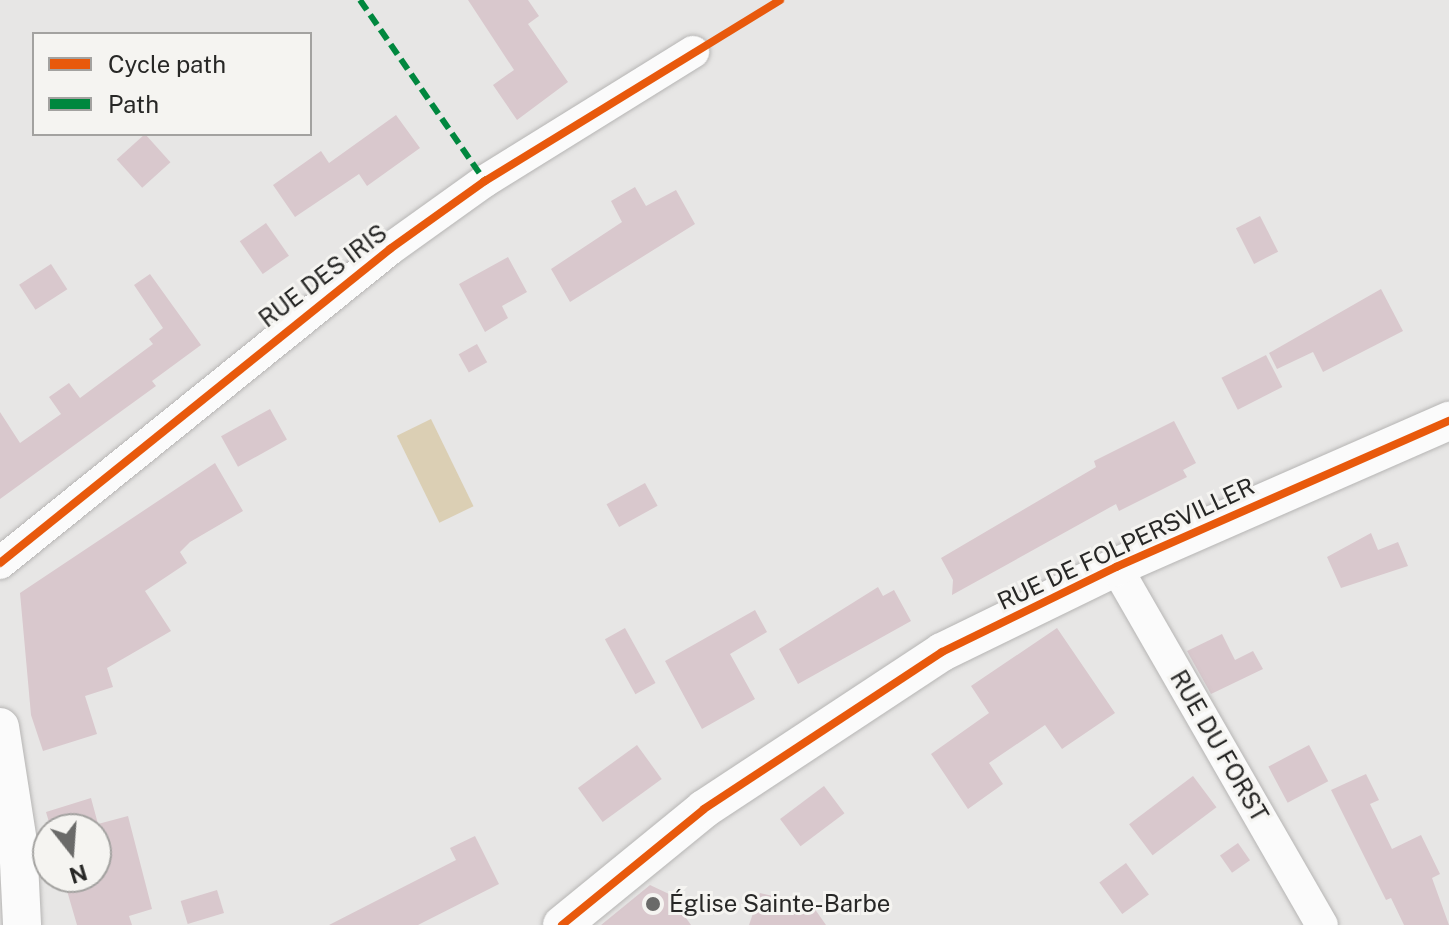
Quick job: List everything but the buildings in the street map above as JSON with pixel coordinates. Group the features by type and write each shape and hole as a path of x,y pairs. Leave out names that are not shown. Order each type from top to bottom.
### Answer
{"street":[{"name":"RUE DES IRIS","path":"0,563 390,249 485,181 693,52"},
{"name":"RUE DE FOLPERSVILLER","path":"562,925 704,809 827,723 942,652 1116,567 1449,421"},
{"name":"RUE DU FORST","path":"1116,567 1322,925"},
{"path":"0,727 18,842 22,925"}],"shaded area":[{"path":"431,419 474,506 439,523 397,436"}],"marked path":[{"path":"360,0 485,181"}],"cycle path":[{"path":"0,563 390,249 485,181 780,0"},
{"path":"562,925 704,809 942,652 1116,567 1449,421"}],"place":[{"name":"Église Sainte-Barbe","path":"653,904"}]}
